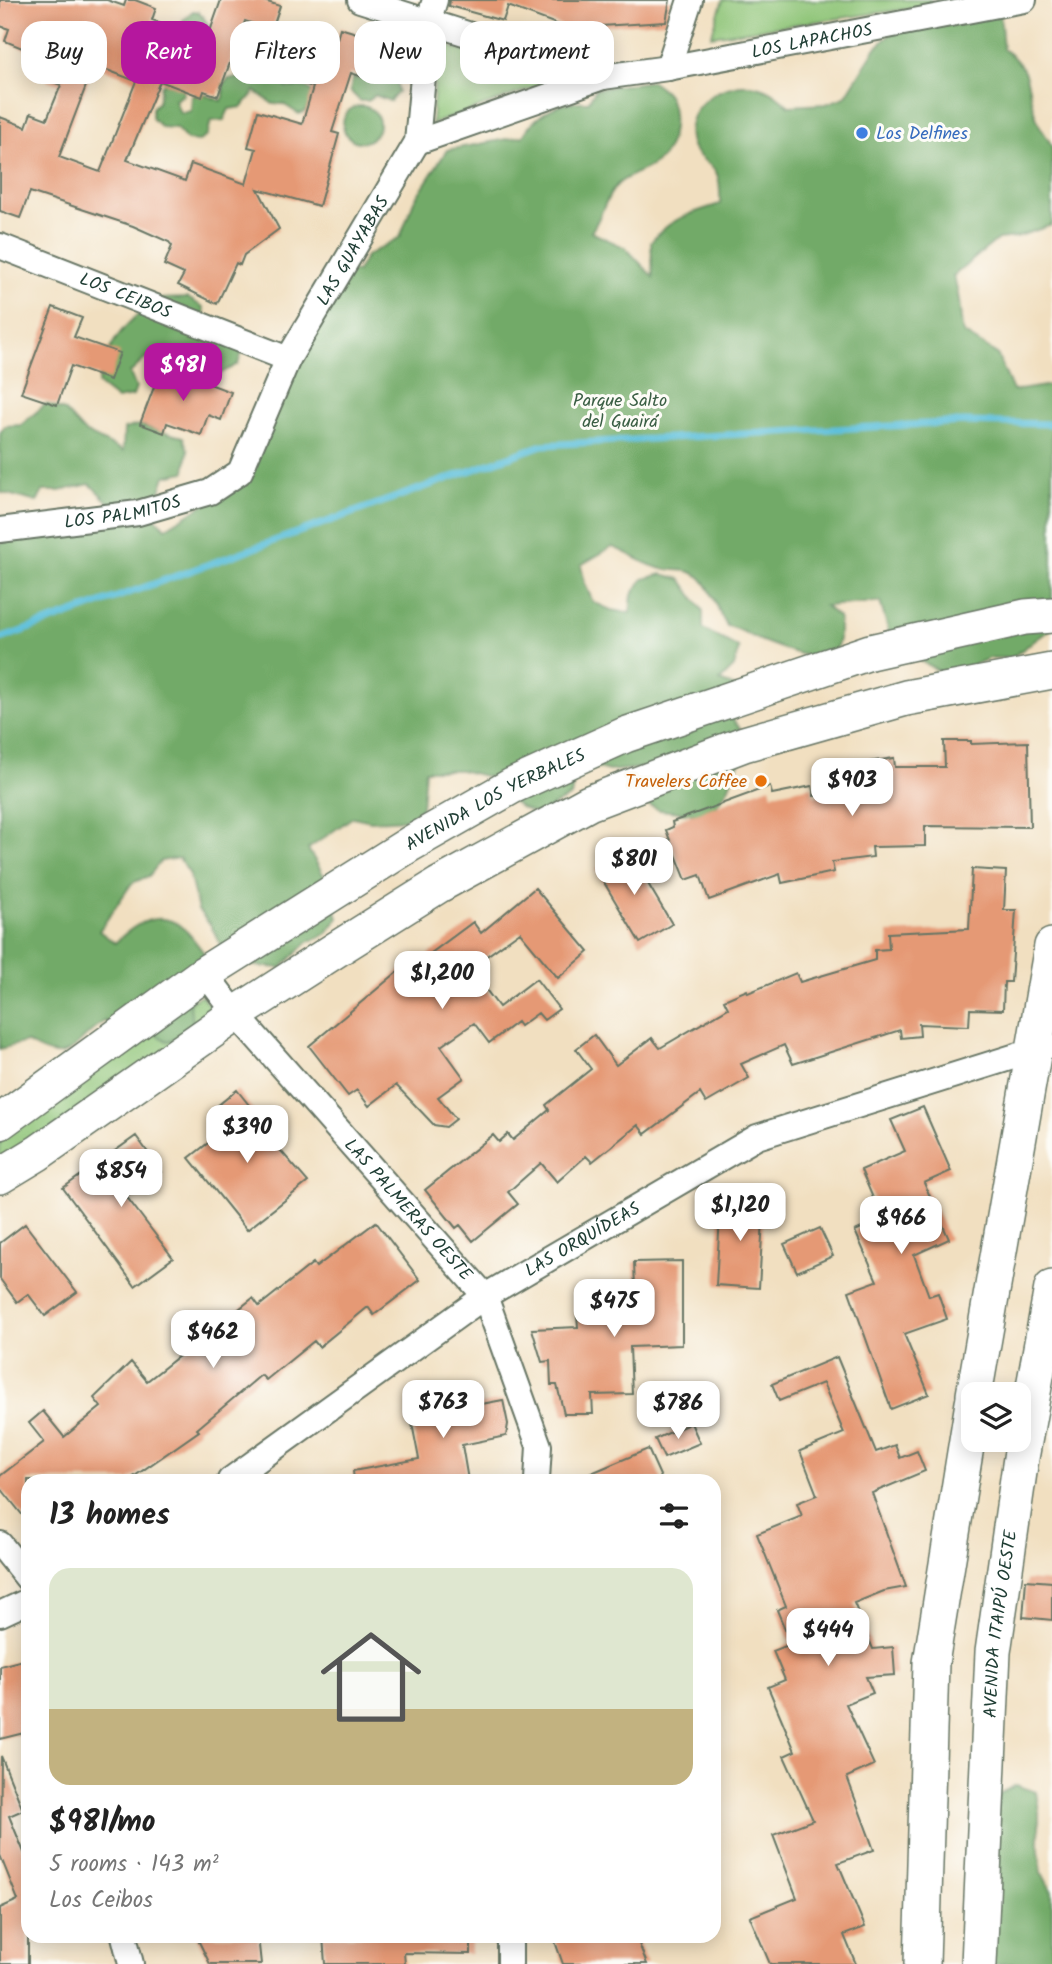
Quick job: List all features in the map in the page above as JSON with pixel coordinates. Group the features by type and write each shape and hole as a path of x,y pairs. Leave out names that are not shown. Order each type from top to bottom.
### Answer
{"street":[{"name":"LOS LAPACHOS","path":"360,0 432,11 460,22"},
{"path":"668,68 690,0"},
{"name":"LOS LAPACHOS","path":"614,75 668,68 962,6 1024,0"},
{"name":"LAS GUAYABAS","path":"240,472 288,359 417,142 432,11"},
{"path":"417,142 583,84"},
{"name":"LOS CEIBOS","path":"0,246 288,359"},
{"name":"LOS PALMITOS","path":"0,530 138,513 210,492 240,472"},
{"name":"AVENIDA LOS YERBALES","path":"0,1122 205,973 512,786 625,735 870,652 1025,617 1052,615"},
{"path":"0,1176 38,1153 236,1014 439,885 589,803 744,744 856,712 906,698 1052,671"},
{"path":"977,1382 1044,1046 1052,946"},
{"name":"LAS PALMERAS OESTE","path":"205,973 236,1014 485,1296 539,1446 537,1474"},
{"name":"LAS ORQUÍDEAS","path":"238,1474 485,1296 757,1138 1044,1046"},
{"name":"AVENIDA ITAIPÚ OESTE","path":"979,1964 993,1652 1021,1458 1052,1288"},
{"path":"922,1964 931,1663 965,1452"},
{"path":"0,1544 21,1570"},
{"path":"0,1614 21,1604"},
{"path":"126,1943 131,1964"},
{"path":"510,1943 510,1964"}],"green space":[{"path":"723,0 931,0 928,6 711,36"},
{"path":"193,11 199,12 206,21 183,21"},
{"name":"Parque Salto del Guairá","path":"1000,11 1003,49 1013,57 1025,74 1034,112 1052,148 1052,225 1016,237 998,239 953,276 959,297 963,333 997,354 1013,391 1052,385 1052,628 1011,658 990,658 956,672 939,671 905,653 891,639 880,602 825,606 839,618 839,639 833,658 806,655 788,651 727,626 708,588 696,574 656,567 612,547 581,565 593,602 611,610 630,613 632,595 643,579 662,574 681,579 703,611 703,629 739,648 734,667 720,681 738,688 746,707 733,720 749,739 727,791 715,807 697,814 660,810 643,803 639,786 646,768 609,771 591,766 575,777 571,796 538,814 514,802 497,779 460,770 425,770 422,807 409,819 371,821 353,817 308,849 326,879 338,918 326,934 308,942 281,968 243,965 227,957 210,924 198,910 189,873 179,858 161,861 149,876 132,883 99,931 115,943 138,925 165,919 183,928 193,938 208,958 189,1003 193,1022 187,1039 167,1041 141,1026 122,1029 105,1021 63,1054 53,1054 26,1042 0,1049 0,544 36,527 113,507 90,484 59,491 43,491 37,502 0,492 0,433 5,426 21,425 46,404 65,411 84,432 123,451 124,429 138,425 183,437 188,450 185,472 165,476 152,515 166,528 224,492 338,270 357,272 366,256 400,237 414,201 447,150 523,136 543,114 568,103 588,102 596,89 652,81 667,93 671,103 673,123 670,142 661,158 654,164 617,185 591,232 626,248 653,277 651,242 658,234 682,217 720,204 720,185 716,171 696,153 690,139 690,126 694,115 709,97 720,90 744,85 766,89 789,106 826,104 845,97 875,49 890,34"},
{"path":"446,46 460,50 460,84 544,84 432,124 434,84 446,84"},
{"path":"353,78 354,84 397,84 398,92 390,101 375,95 368,101 360,101 350,91"},
{"path":"228,79 230,84 283,84 286,87 306,87 314,96 305,112 299,114 283,104 273,104 255,91 242,107 229,109 224,120 211,121 207,136 199,141 187,140 176,128 161,127 152,118 152,108 158,102 163,84 183,86 183,95 175,100 180,113 191,111 192,96 201,93 221,101 224,97 223,85"},
{"path":"361,106 374,111 379,124 374,137 361,142 348,137 343,124 348,111"},
{"path":"188,298 203,307 205,321 242,352 238,364 214,377 180,367 167,357 155,356 146,358 130,373 136,388 133,396 117,399 98,384 110,349 132,320 158,299"},
{"path":"201,995 218,1016 0,1165 0,1133"},
{"path":"1016,1785 1036,1792 1042,1873 1052,1892 1052,1964 978,1964 999,1794"}],"building":[{"path":"0,0 107,0 124,6 126,0 135,0 156,8 152,20 155,21 121,21 121,75 107,70 107,21 21,21 21,48 5,41 9,29 0,26"},
{"path":"221,0 261,0 280,6 275,21 230,21 230,63 218,96 204,91 202,97 168,84 216,84 216,21 214,21"},
{"path":"450,0 670,0 666,22 614,25 614,21 548,21 508,6 503,21 449,6"},
{"path":"340,28 354,32 354,74 351,73 332,132 339,134 319,206 258,189 279,229 244,255 240,265 236,263 217,304 178,285 184,274 164,265 172,246 169,242 133,226 30,192 20,218 0,211 0,117 26,127 31,113 47,119 61,85 58,84 87,84 59,157 100,172 135,84 159,84 127,160 185,181 191,164 246,184 256,149 248,147 258,111 302,124 313,87 303,84 340,84"},
{"path":"53,307 82,318 74,337 120,353 110,380 71,366 57,405 21,393"},
{"path":"162,366 231,392 221,420 208,415 201,435 167,423 164,433 140,424"},
{"path":"944,741 971,741 971,744 1028,742 1030,827 925,826 925,846 872,847 873,857 832,862 834,872 782,883 780,874 709,900 700,875 686,880 666,830 673,827 672,822 770,786 772,794 812,786 814,796 871,789 868,762 894,758 895,767 945,767"},
{"path":"628,850 672,924 640,943 596,869"},
{"path":"972,869 1006,871 1004,910 1016,910 1011,982 1004,982 1003,1010 970,1009 969,1026 919,1024 920,1036 901,1038 900,1030 793,1064 784,1045 741,1064 749,1078 706,1103 700,1093 645,1134 638,1125 592,1162 586,1156 557,1182 541,1163 508,1192 518,1204 473,1241 460,1225 456,1228 425,1190 493,1135 499,1142 508,1134 513,1140 549,1110 546,1105 591,1069 576,1049 594,1035 616,1065 652,1038 660,1048 728,1008 724,1000 747,990 748,993 796,973 800,982 875,960 875,950 889,949 888,933 969,929"},
{"path":"535,888 589,952 558,978 520,932 470,968 499,1007 536,979 559,1009 544,1020 538,1013 520,1026 517,1022 489,1043 474,1023 441,1046 464,1078 438,1097 456,1119 446,1127 434,1125 396,1085 369,1106 357,1090 348,1096 309,1046 401,969 404,973 473,922 481,933"},
{"path":"237,1090 277,1140 274,1143 308,1182 247,1230 189,1158 231,1125 216,1107"},
{"path":"923,1107 951,1171 924,1183 949,1239 914,1255 929,1296 938,1293 947,1319 904,1334 929,1394 891,1409 849,1291 877,1281 855,1231 882,1219 861,1170 905,1151 891,1120"},
{"path":"136,1136 162,1172 126,1196 173,1258 135,1286 63,1188"},
{"path":"721,1199 764,1202 759,1288 716,1285"},
{"path":"376,1222 420,1280 374,1315 368,1307 319,1347 314,1341 266,1380 261,1375 197,1429 199,1431 138,1474 21,1474 21,1513 0,1487 0,1476 44,1442 29,1423 43,1411 64,1437 101,1407 94,1398 131,1362 147,1381 253,1298 259,1306 313,1263 316,1267"},
{"path":"25,1224 77,1292 45,1316 28,1294 17,1302 0,1279 0,1243"},
{"path":"820,1228 833,1256 797,1272 784,1244"},
{"path":"682,1261 682,1345 630,1347 632,1394 592,1395 593,1414 564,1414 557,1385 551,1385 550,1361 542,1362 532,1329 578,1327 577,1316 636,1313 634,1262"},
{"path":"837,1357 876,1452 895,1445 900,1458 917,1451 925,1471 872,1493 906,1587 884,1591 854,1603 873,1649 893,1647 895,1675 866,1677 873,1693 846,1704 874,1765 847,1777 874,1850 838,1863 865,1927 844,1935 856,1964 770,1964 750,1917 797,1898 773,1835 813,1820 784,1756 795,1751 768,1687 785,1680 773,1651 791,1644 777,1610 786,1606 757,1534 802,1516 797,1503 817,1495 800,1451 844,1433 823,1383 779,1401 772,1384"},
{"path":"452,1394 455,1409 503,1400 508,1424 506,1436 462,1445 467,1474 353,1474 353,1471 419,1459 408,1403"},
{"path":"691,1423 700,1443 664,1458 655,1439"},
{"path":"648,1449 659,1474 589,1474"},
{"path":"1026,1580 1052,1582 1052,1620 1023,1617"},
{"path":"21,1661 21,1734 0,1739 0,1666"},
{"path":"1,1756 21,1805 21,1811 9,1816 21,1845 21,1943 28,1943 28,1964 0,1964 0,1908 18,1900 0,1855"},
{"path":"200,1943 259,1943 261,1964 210,1964"},
{"path":"324,1943 471,1943 471,1954 404,1953 405,1964 325,1964"},
{"path":"556,1943 639,1943 647,1964 563,1964"}],"waterway":[{"path":"0,639 542,445 964,422 1052,424"}],"place":[{"name":"Los Delfines","path":"862,133"},
{"name":"Travelers Coffee","path":"761,781"}]}
